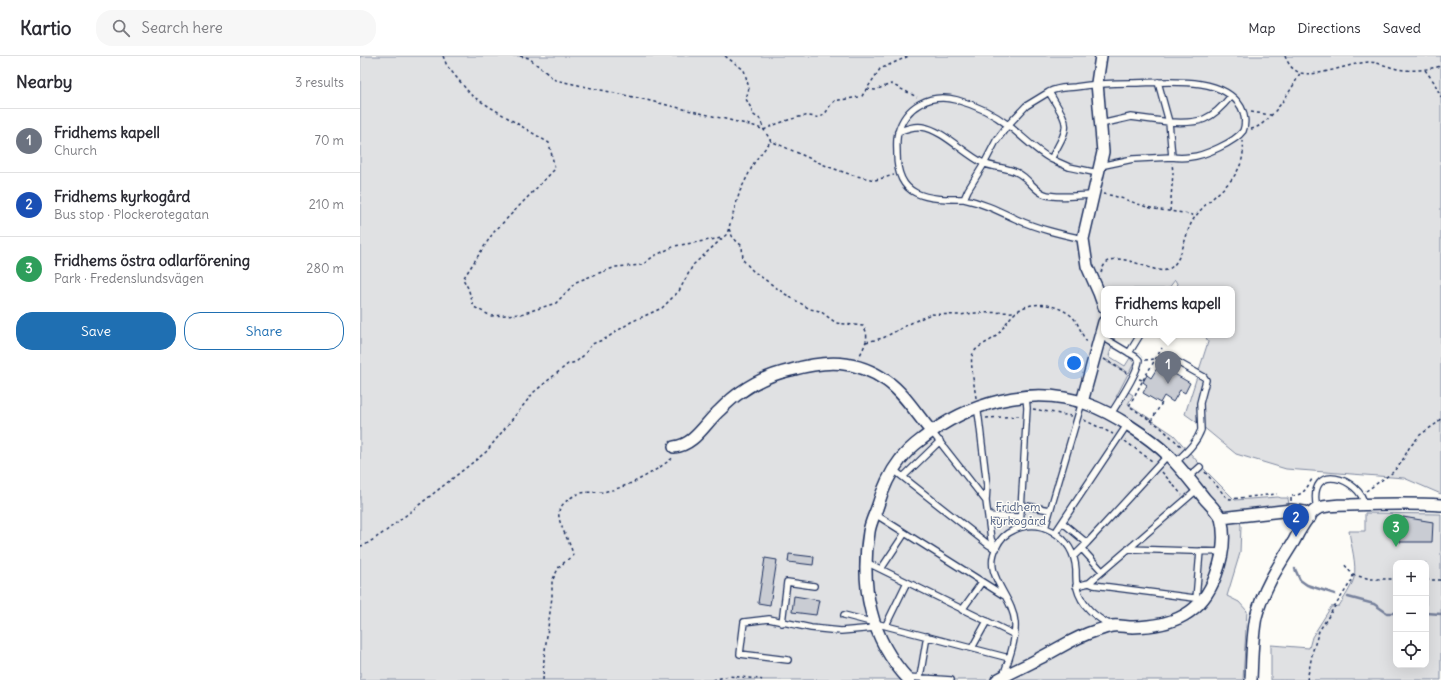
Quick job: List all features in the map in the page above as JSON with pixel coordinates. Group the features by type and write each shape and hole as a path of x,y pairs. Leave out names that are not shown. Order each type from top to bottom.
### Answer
{"street":[{"path":"1101,56 1097,83 1103,152 1083,239 1087,266 1101,299"},
{"path":"1082,402 1095,354 1106,338"},
{"path":"678,446 691,440 719,410 740,392 767,377 800,367 821,363 838,363 855,366 876,374 888,382 901,395 932,431"},
{"path":"912,678 888,653 874,625 869,606 865,568 869,530 883,490 894,470 907,452 932,431 961,414 977,407 998,401 1026,396 1058,397 1082,402 1110,414 1138,432 1171,459 1198,489 1221,518 1224,528 1223,552 1214,580 1200,599 1197,606 1182,616 1171,621 1158,624 1134,627 1113,626 1093,632 1075,639 1000,678"},
{"path":"1221,518 1291,510 1313,513 1362,500 1441,505"},
{"path":"1251,680 1253,640 1258,608 1272,577 1313,513"}],"lane":[{"path":"1158,82 1169,122 1172,157"},
{"path":"964,199 996,141 1008,125 1026,106 1049,92 1061,87 1076,87 1097,83 1181,82 1220,89 1240,105 1244,118 1242,131 1228,142 1201,155 1191,158 1172,157 1133,159 1099,170 1069,167 1051,159 1036,149 1008,125 981,109 958,100 940,98 924,101 918,104 902,123 898,132 897,161 900,174 905,183 917,193 940,198 964,199 987,205 1016,219 1054,233 1083,239"},
{"path":"1049,92 1063,114 1066,123 1065,132 1051,159"},
{"path":"1101,124 1131,117 1169,122 1194,122 1207,118 1218,111 1230,96"},
{"path":"898,132 914,127 926,128 944,137 970,156 984,164 1018,172 1040,192 1045,194 1053,196 1093,195"},
{"path":"1108,338 1139,360 1139,365 1110,414"},
{"path":"1129,353 1138,338"},
{"path":"1074,556 1158,467 1186,451 1196,441 1201,430 1200,403 1206,380 1204,377 1172,359"},
{"path":"1020,527 1027,408 1026,396"},
{"path":"1045,528 1082,402"},
{"path":"977,407 980,419 987,486 986,501 991,539 996,549"},
{"path":"1055,533 1127,425"},
{"path":"932,431 986,501"},
{"path":"903,477 940,441"},
{"path":"1188,478 1200,467"},
{"path":"894,470 989,546 996,549"},
{"path":"1313,513 1316,490 1320,483 1328,478 1333,477 1345,482 1362,500"},
{"path":"1076,586 1089,583 1198,489"},
{"path":"1021,505 1050,510"},
{"path":"875,514 1006,596"},
{"path":"989,516 1020,517"},
{"path":"1063,523 1087,543"},
{"path":"1000,678 1009,658 1015,635 1012,609 996,578 992,566 992,557 1002,539 1020,527 1031,525 1045,528 1055,533 1070,547 1074,556 1076,586 1083,601 1091,611 1105,622 1113,626"},
{"path":"881,569 904,533"},
{"path":"1082,549 1102,571"},
{"path":"1128,549 1223,552"},
{"path":"1089,583 1094,585 1200,599 1200,551"},
{"path":"866,562 1015,635"},
{"path":"782,623 787,582 814,586"},
{"path":"886,625 907,582"},
{"path":"962,610 982,582"},
{"path":"844,615 874,625"},
{"path":"788,660 740,654 744,622 769,619 811,628 841,631 874,625 886,625 1009,658"},
{"path":"972,648 987,621"},
{"path":"927,636 912,678 951,680"}],"path":[{"path":"443,56 447,66 472,96 549,142 556,169 493,233 463,279 468,288 474,307 491,316 521,314 556,303 576,282 593,275 616,267 642,265 654,256 675,246 722,238"},
{"path":"520,56 529,58 555,80 638,98 754,126 764,130"},
{"path":"725,56 744,70 749,88 746,99 752,110 752,114 760,120 771,141 829,167 852,175 875,180 900,174"},
{"path":"764,130 771,126 805,116 818,117 825,115 831,104 836,101 849,100 862,96 880,69 909,56"},
{"path":"1285,56 1288,64 1295,70 1300,73 1311,74 1349,65 1370,62 1404,70 1425,70 1441,66"},
{"path":"1425,70 1434,82 1441,96"},
{"path":"1101,277 1102,270 1110,261 1122,259 1137,262 1157,270 1165,271 1172,267 1177,260 1186,234 1195,216 1236,174 1241,164 1243,145 1242,131 1256,128 1271,115 1300,73"},
{"path":"867,89 875,90 891,84 924,101"},
{"path":"1243,112 1271,115"},
{"path":"360,546 365,545 386,531 486,452 534,392 568,364 576,362 584,355 592,344 605,339 631,322 662,308 679,291 693,265 727,234 742,185 755,161 771,141"},
{"path":"1170,211 1173,173 1172,157"},
{"path":"1093,195 1112,195 1151,208 1195,216"},
{"path":"729,229 733,238 742,246 743,260 752,271 785,294 810,309 820,311 836,323 863,326 866,330 866,342 855,366"},
{"path":"977,407 972,363 973,354 978,348 998,334 1016,312 1028,306 1038,304 1052,306 1063,311 1076,320 1084,337 1093,347 1095,354 1133,376 1143,380"},
{"path":"866,342 883,338 931,314 959,315 1016,312"},
{"path":"1162,348 1129,406 1167,432 1186,451"},
{"path":"1139,360 1155,359"},
{"path":"1151,420 1163,401"},
{"path":"1027,408 1078,417 1120,437 1158,467 1186,499"},
{"path":"980,419 1026,415"},
{"path":"1362,500 1401,463 1409,448 1420,434 1437,423 1441,418"},
{"path":"543,680 544,658 552,596 552,581 559,567 573,555 572,548 558,513 560,508 577,494 601,492 616,489 632,483 673,458 678,446"},
{"path":"1200,467 1226,497 1230,499 1277,494"},
{"path":"1291,496 1299,496 1312,479"},
{"path":"1343,564 1353,575 1371,579 1393,579"},
{"path":"1307,680 1313,650 1319,631 1352,580 1353,575"},
{"path":"1429,580 1441,580"},
{"path":"714,680 729,676 762,680"}],"green space":[{"name":"Fridhem kyrkogård","path":"360,56 1441,56 1441,494 1404,478 1286,469 1236,454 1185,414 1208,342 1206,338 1235,338 1235,286 1178,286 1175,280 1170,286 1101,286 1101,338 1114,338 1109,356 1125,366 1130,358 1134,363 1129,373 1107,360 1107,362 1128,374 1116,397 1118,398 1127,391 1133,395 1128,404 1174,435 1205,470 1235,500 1278,497 1288,498 1289,505 1238,511 1241,526 1240,553 1227,596 1239,602 1247,611 1243,680 360,680"},
{"path":"1365,513 1441,514 1441,680 1271,680 1271,645 1309,648 1312,637 1331,607 1339,606 1349,589 1355,573 1349,531 1365,531"}],"building":[{"path":"1159,365 1190,383 1185,393 1180,390 1173,402 1164,396 1160,403 1143,393 1147,385 1143,382 1147,375 1151,378"},
{"path":"1403,517 1433,522 1432,542 1400,542 1401,519 1403,519"},
{"path":"789,554 814,557 813,565 788,562"},
{"path":"765,558 777,560 770,605 758,603"},
{"path":"794,596 819,600 816,615 792,612"}],"waterway":[{"path":"1295,569 1300,580 1307,585 1335,594"},
{"path":"1348,597 1374,604 1387,613 1393,613"},
{"path":"1429,613 1441,614"}],"place":[{"name":"Fridhems kapell","path":"1168,384"},
{"name":"Fridhems kyrkogård","path":"1296,537"},
{"name":"Fridhems östra odlarförening","path":"1396,547"}]}
